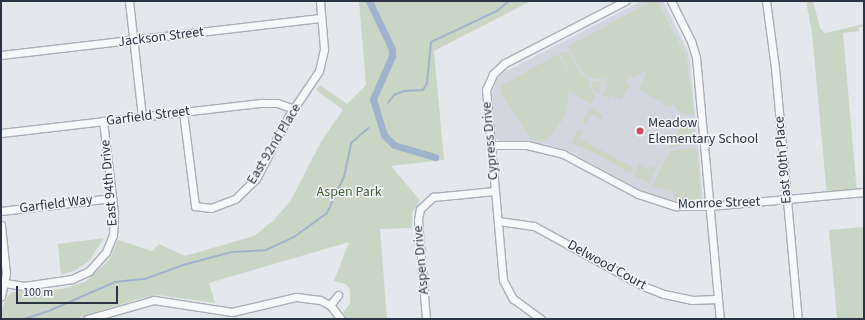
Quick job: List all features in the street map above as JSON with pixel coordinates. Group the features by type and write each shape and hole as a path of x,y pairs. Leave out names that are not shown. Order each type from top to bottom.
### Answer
{"street":[{"path":"129,1 142,116"},
{"name":"East 92nd Place","path":"183,112 193,200 195,206 204,209 235,199 252,185 294,109 322,64 324,49 320,1"},
{"name":"Cypress Drive","path":"541,319 518,304 507,291 503,280 486,95 490,79 497,70 625,1"},
{"path":"671,1 691,41 696,57 720,319"},
{"name":"East 90th Place","path":"766,1 771,23 798,319"},
{"name":"Jackson Street","path":"1,55 321,18"},
{"name":"Garfield Street","path":"1,133 269,102 294,109"},
{"name":"East 94th Drive","path":"5,283 24,286 62,282 89,271 101,259 110,244 114,226 103,121"},
{"name":"Monroe Street","path":"491,145 516,144 547,149 572,157 654,200 676,206 710,206 864,192"},
{"name":"Aspen Drive","path":"426,319 418,220 420,209 433,197 495,191"},
{"name":"Garfield Way","path":"1,211 112,198"},
{"name":"Delwood Court","path":"498,221 534,226 643,286 664,294 692,300 718,298"},
{"path":"1,225 6,266 5,283 1,296"},
{"path":"330,305 338,295"},
{"path":"87,319 154,300 239,312 296,297 316,298 330,305 341,319"},
{"path":"220,319 222,310"}],"shaded area":[{"path":"641,1 663,1 689,54 703,199 701,202 679,202 650,195 567,150 545,144 500,141 495,138 492,95 496,80 503,73"}],"green space":[{"name":"Aspen Park","path":"359,1 531,1 434,51 444,160 391,166 420,200 412,213 412,228 380,229 387,319 347,319 343,312 350,304 350,290 346,284 334,281 349,242 209,283 215,303 158,295 138,299 75,319 1,319 1,309 9,295 13,292 62,289 85,282 109,260 118,240 152,251 159,244 185,256 254,236 274,220 291,200 322,140 343,110 316,90 320,85 347,104 366,85"},
{"path":"652,1 657,1 686,56 694,114 687,115 677,110 673,103 670,107 638,89 648,70 654,67 624,81 630,85 621,100 612,95 609,99 603,95 607,87 605,79 591,78 583,73 571,52 569,46"},
{"path":"806,1 813,1 820,28 825,33 864,24 864,26 859,27 859,31 843,33 857,193 827,196 812,33"},
{"path":"560,53 569,53 579,72 590,80 590,87 595,95 591,104 571,93 568,70"},
{"path":"558,54 566,67 570,82 566,112 562,121 545,142 531,139 500,92 501,86"},
{"path":"592,81 601,81 599,89 601,90 597,94 592,88"},
{"path":"591,108 603,116 602,120 592,114 586,124 582,122"},
{"path":"686,118 693,118 695,144 668,147"},
{"path":"579,129 583,131 579,138 635,169 629,173 601,156 571,143"},
{"path":"665,149 649,183 634,176 639,164 645,168 655,167"},
{"path":"697,149 701,200 674,200 673,192 652,186 670,151"},
{"path":"864,227 864,319 837,319 829,230"},
{"path":"104,238 89,261 76,270 61,275 58,244"}],"waterway":[{"path":"369,1 392,49 392,56 373,99 384,135 394,145 435,157"},
{"path":"388,103 394,95 404,91 423,90 427,83 431,42 497,11 509,1"},
{"path":"24,319 51,310 115,282 145,279 183,265 232,252 266,250 294,237 327,213 344,177 351,143 368,128"}],"place":[{"name":"Meadow Elementary School","path":"640,131"}]}
